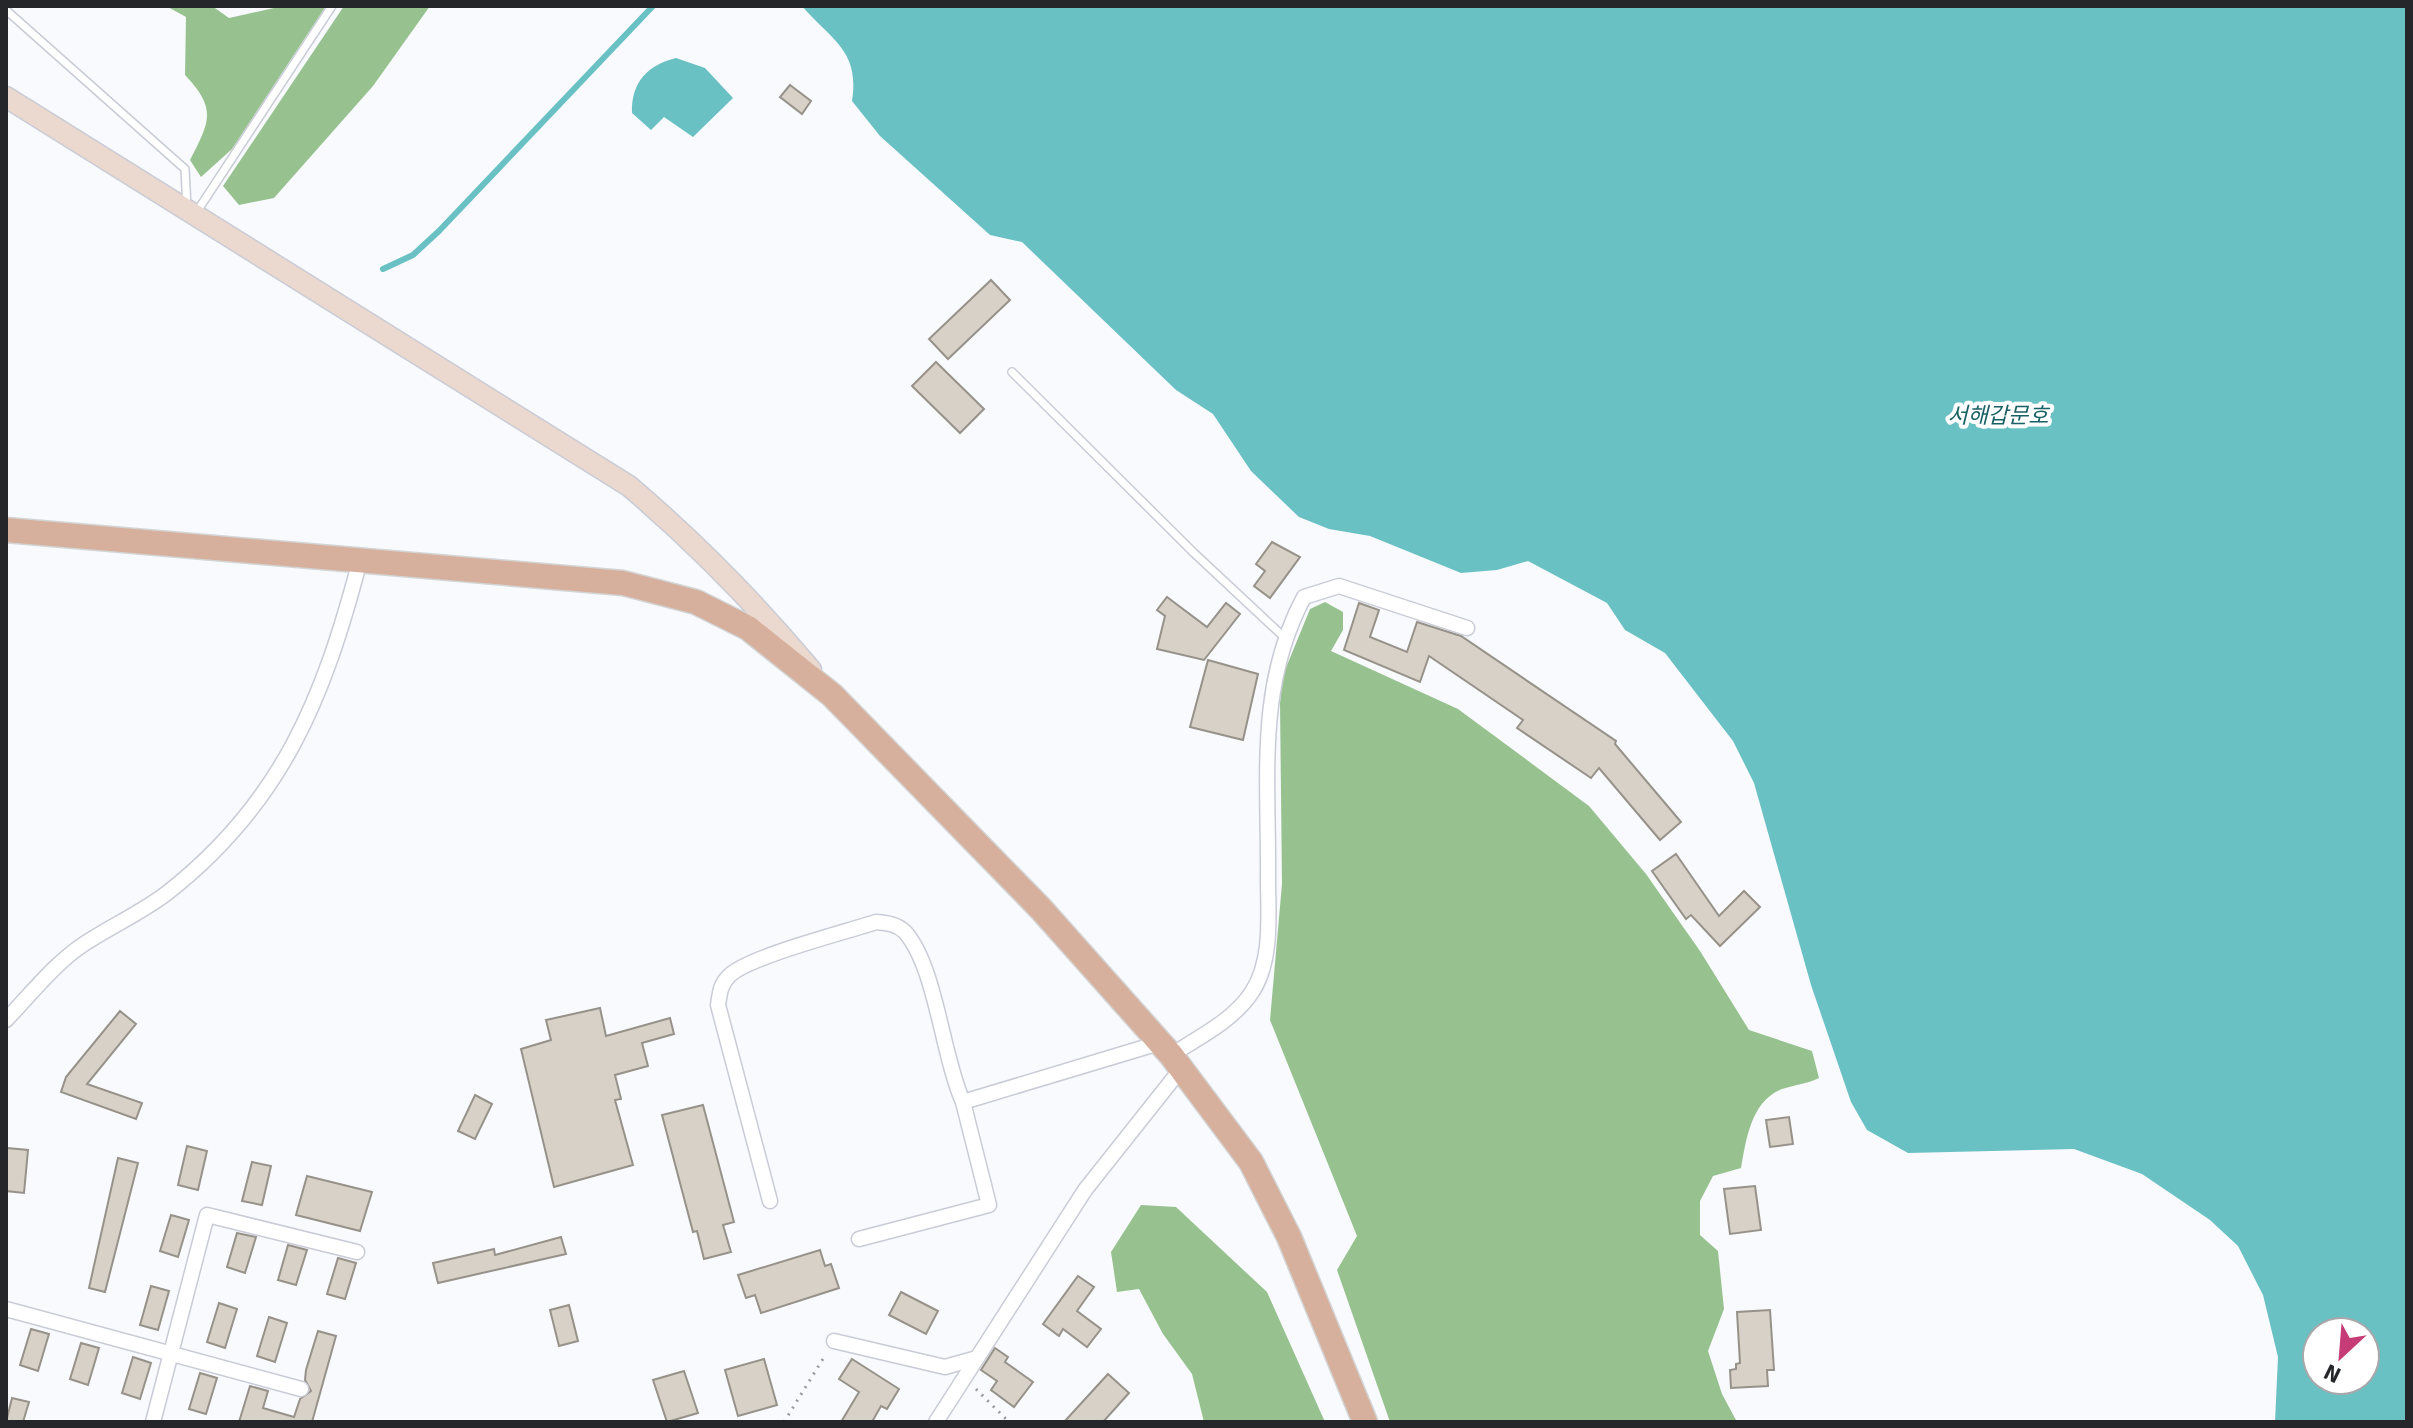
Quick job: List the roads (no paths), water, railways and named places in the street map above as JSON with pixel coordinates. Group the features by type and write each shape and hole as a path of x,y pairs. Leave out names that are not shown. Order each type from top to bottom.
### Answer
{"main road":[{"path":"6,97 629,486 693,541 757,606 832,695 1041,909 1170,1056 1251,1162 1289,1237 1365,1422"},
{"path":"6,530 623,583 696,602 748,628 832,695"}],"street":[{"path":"6,1020 82,945 166,894 242,823 281,771 314,707 360,560"},
{"path":"963,1102 1170,1056 1236,1010 1258,980 1267,948 1269,697 1285,638 1304,597 1339,586 1467,628"},
{"path":"770,1201 718,1005 721,985 731,973 876,922 890,923 903,930 921,957 989,1205 859,1239"},
{"path":"936,1422 1170,1056"},
{"path":"153,1422 207,1215 357,1252"},
{"path":"6,1309 301,1389"},
{"path":"834,1341 945,1367 977,1358"}],"lane":[{"path":"191,212 332,6"},
{"path":"6,10 185,169 191,212"},
{"path":"1012,372 1194,553 1285,638"}],"water":[{"name":"서해갑문호","path":"802,6 2407,6 2407,1422 2275,1422 2278,1357 2263,1295 2238,1246 2210,1220 2142,1174 2074,1149 1908,1153 1867,1130 1851,1102 1811,985 1754,783 1733,741 1665,653 1625,630 1607,603 1528,561 1497,570 1461,573 1370,536 1329,529 1299,517 1251,471 1213,414 1176,390 1022,242 990,235 880,136 852,101 852,69 833,38"},
{"path":"676,58 705,68 733,98 693,137 664,117 651,130 632,113 632,102 643,76 657,65"}],"waterway":[{"path":"383,269 413,255 439,231 653,6"}]}
